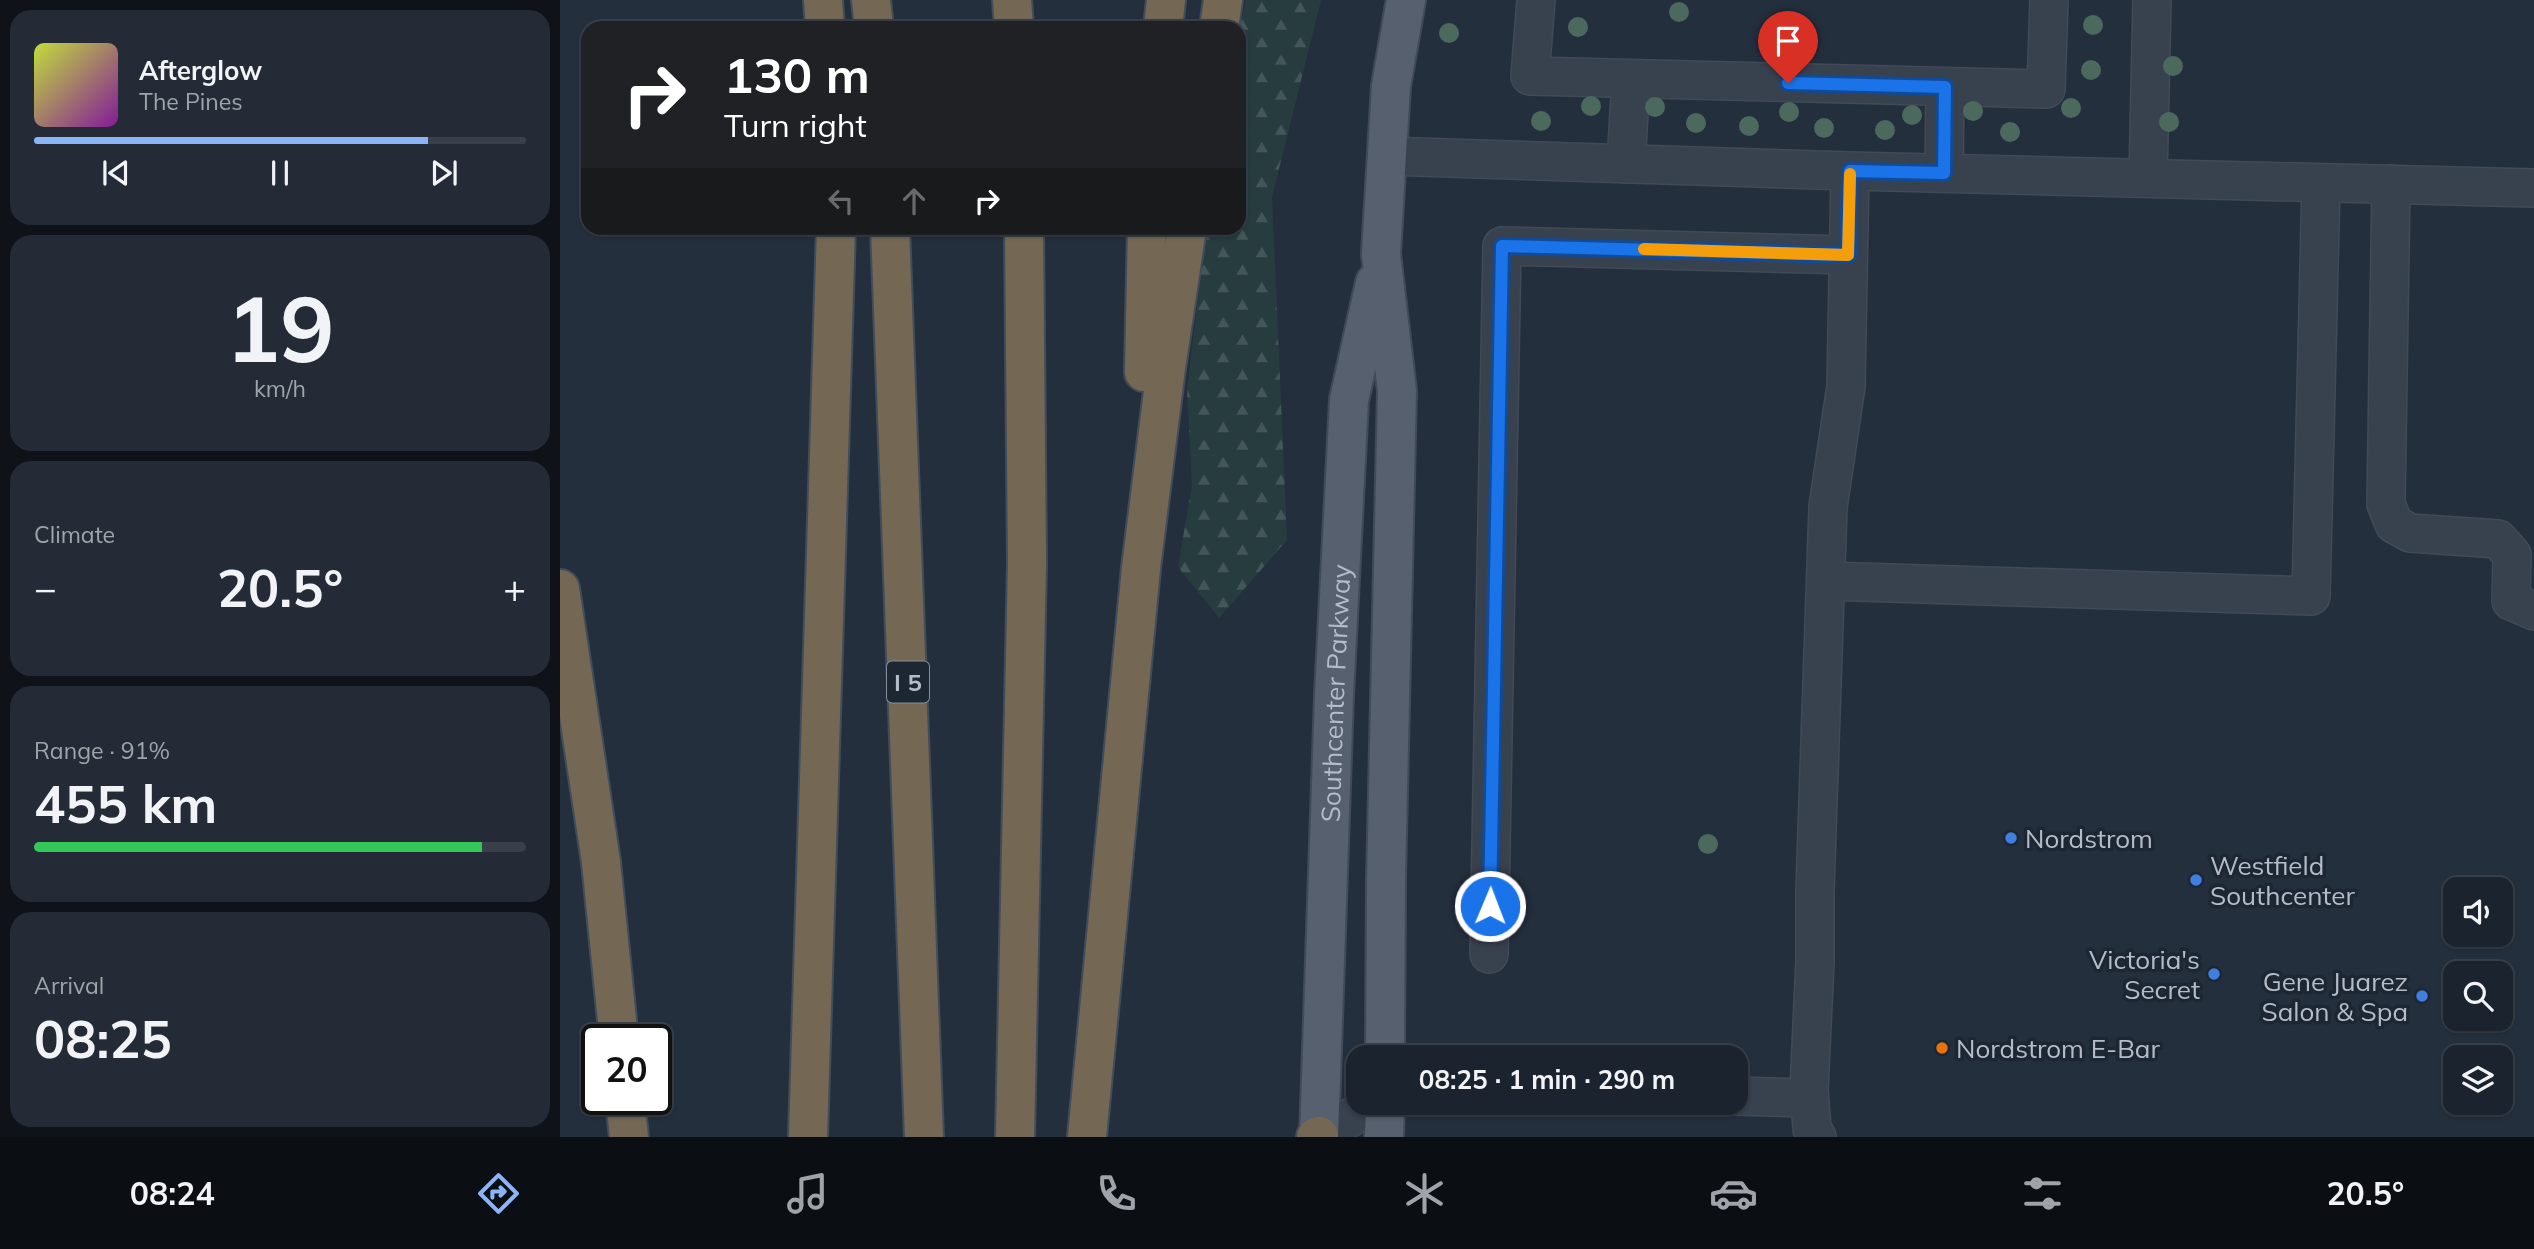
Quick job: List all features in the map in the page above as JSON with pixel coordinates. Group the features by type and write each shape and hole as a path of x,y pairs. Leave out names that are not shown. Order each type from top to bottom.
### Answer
{"highway":[{"path":"823,0 824,21"},
{"path":"871,0 873,21"},
{"path":"1012,0 1014,21"},
{"path":"1164,21 1166,0"},
{"path":"1220,21 1223,0"},
{"path":"808,1137 836,235"},
{"name":"I 5","path":"890,235 925,1137"},
{"path":"1015,1137 1027,564 1024,235"},
{"path":"1104,971 1145,363 1147,235"},
{"path":"1087,1137 1141,568 1185,235"},
{"path":"560,590 601,862 617,1024"},
{"path":"627,1115 629,1137"}],"main road":[{"name":"Southcenter Parkway","path":"1318,1137 1334,696 1349,400 1381,254 1391,86 1406,0"},
{"name":"Southcenter Parkway","path":"1381,254 1397,391 1385,1045"},
{"path":"1384,1137 1385,1115"}],"lane":[{"path":"1536,0 1530,76 2046,89 2049,0"},
{"path":"2148,178 2152,0"},
{"path":"1626,164 1631,79"},
{"path":"1944,173 1945,87"},
{"path":"1386,156 2534,188"},
{"path":"1817,1137 1812,1129 1809,1098 1828,507 1846,386 1850,171"},
{"path":"1826,581 2311,596 2321,183"},
{"path":"2390,184 2386,504 2394,524 2410,533 2498,539 2512,555 2511,601 2534,611"},
{"path":"1489,954 1502,246 1848,255"},
{"path":"1748,1096 1809,1098"},
{"path":"1318,1137 1355,1115"}],"green space":[{"path":"1246,0 1321,0 1272,197 1287,540 1219,618 1178,567 1192,485 1187,391 1205,235 1246,235 1246,21 1241,21"}],"slow traffic":[{"path":"1644,249 1848,255 1850,174"}],"place":[{"name":"Nordstrom","path":"2011,838"},
{"name":"Westfield Southcenter","path":"2196,880"},
{"name":"Victoria's Secret","path":"2214,974"},
{"name":"Gene Juarez Salon & Spa","path":"2422,996"},
{"name":"Nordstrom E-Bar","path":"1942,1048"}],"route":[{"path":"1490,906 1502,246 1848,255 1850,171 1944,173 1945,87 1788,83"}]}
